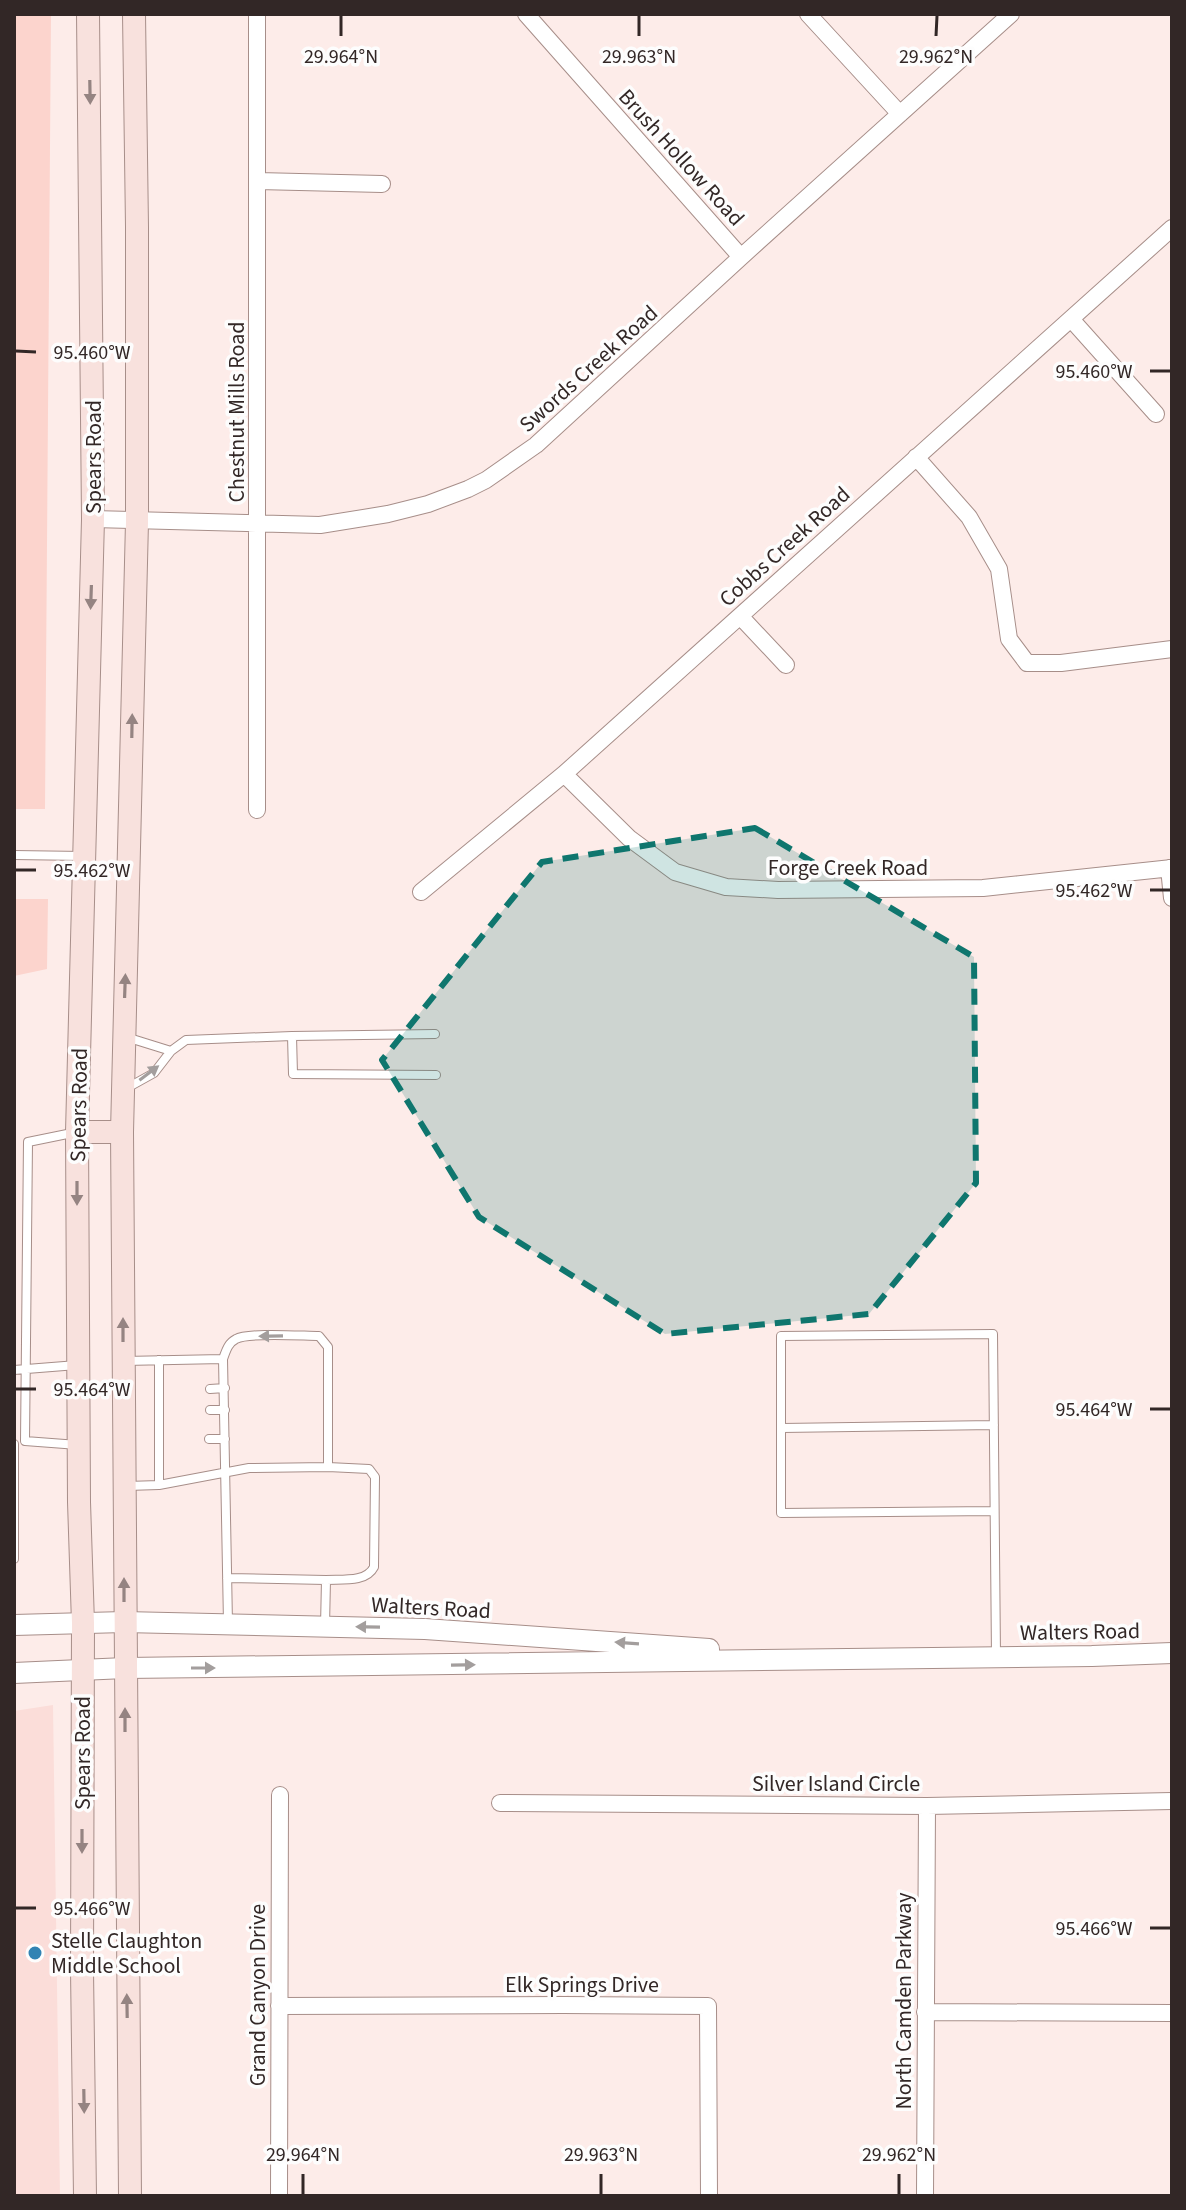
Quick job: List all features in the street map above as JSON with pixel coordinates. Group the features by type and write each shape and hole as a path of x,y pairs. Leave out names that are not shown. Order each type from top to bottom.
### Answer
{"main road":[{"name":"Spears Road","path":"85,2196 77,1132 93,519 88,14"},
{"name":"Spears Road","path":"130,2196 122,1132 137,522 134,14"},
{"path":"77,1132 122,1132"}],"street":[{"name":"Chestnut Mills Road","path":"257,14 257,810"},
{"name":"Brush Hollow Road","path":"526,14 741,257"},
{"path":"808,14 900,114"},
{"name":"Swords Creek Road","path":"93,519 320,525 388,514 448,497 486,480 536,445 1011,14"},
{"path":"258,181 382,184"},
{"name":"Cobbs Creek Road","path":"421,892 564,774 1172,228"},
{"path":"1071,319 1156,414"},
{"path":"916,457 969,517 999,569 1009,639 1027,663 1061,663 1172,649"},
{"path":"740,616 786,665"},
{"name":"Forge Creek Road","path":"564,774 629,838 675,872 726,887 778,890 983,888 1171,868"},
{"path":"1171,868 1172,898"},
{"name":"Walters Road","path":"14,1625 124,1622 425,1629 845,1658"},
{"name":"Walters Road","path":"14,1673 125,1668 1172,1653"},
{"name":"Grand Canyon Drive","path":"279,2196 280,1795"},
{"name":"Silver Island Circle","path":"500,1803 927,1806 1172,1801"},
{"name":"North Camden Parkway","path":"925,2196 927,1806"},
{"name":"Elk Springs Drive","path":"279,2006 708,2006 709,2189"},
{"path":"925,2012 1172,2013"}],"lane":[{"path":"14,855 84,856"},
{"path":"123,1091 154,1073 171,1051 186,1040 435,1034"},
{"path":"292,1036 293,1074 436,1075"},
{"path":"123,1037 171,1051"},
{"path":"25,1441 28,1142 77,1132"},
{"path":"14,1213 27,1213"},
{"path":"14,1272 26,1272"},
{"path":"14,1296 26,1295"},
{"path":"14,1316 26,1316"},
{"path":"994,1511 781,1513 781,1336 993,1334 996,1657"},
{"path":"228,1625 223,1359 228,1345 239,1337 319,1336 328,1347 328,1467"},
{"path":"14,1346 25,1346"},
{"path":"123,1361 223,1359"},
{"path":"159,1360 164,1389 164,1439 159,1485"},
{"path":"14,1370 79,1365"},
{"path":"210,1389 225,1388"},
{"path":"210,1410 225,1410"},
{"path":"782,1428 994,1425"},
{"path":"209,1439 225,1439"},
{"path":"14,1559 14,1442 79,1445"},
{"path":"124,1486 159,1485 249,1468 369,1469 375,1477 374,1567 370,1574 326,1580 227,1578"},
{"path":"325,1626 326,1580"}],"highlighted area":[{"path":"755,828 974,957 976,1183 869,1314 665,1334 479,1217 382,1060 542,862"}],"shaded area":[{"path":"14,14 51,14 45,809 14,809"},
{"path":"14,899 48,899 47,969 14,976"},
{"name":"Stelle Claughton Middle School","path":"53,1705 60,2196 14,2196 14,1711"}],"place":[{"name":"Stelle Claughton Middle School","path":"35,1953"}]}
